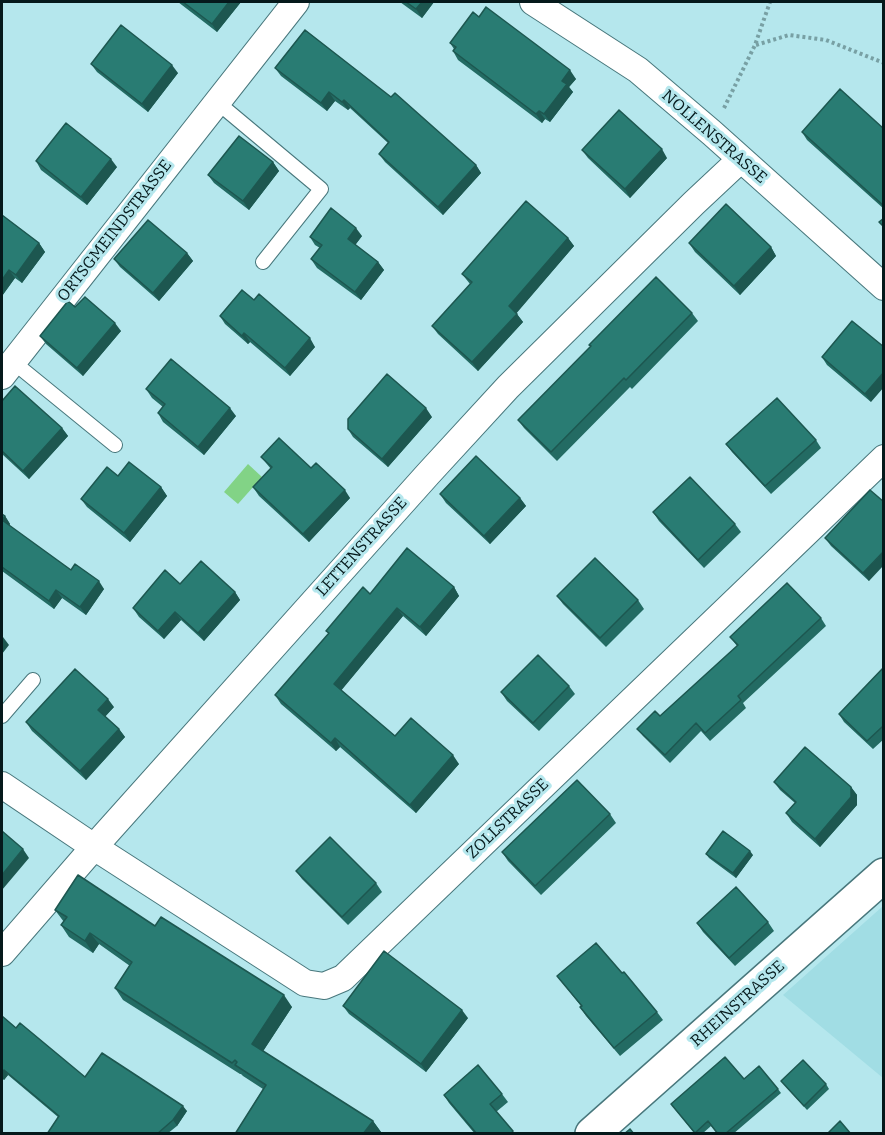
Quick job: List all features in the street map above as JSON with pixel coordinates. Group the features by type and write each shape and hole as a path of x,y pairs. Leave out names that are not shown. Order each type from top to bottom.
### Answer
{"main road":[{"name":"RHEINSTRASSE","path":"592,1134 884,875"}],"street":[{"name":"ORTSGMEINDSTRASSE","path":"7,368 296,2"},
{"name":"NOLLENSTRASSE","path":"533,2 638,70 884,287"},
{"name":"LETTENSTRASSE","path":"2,953 94,847 500,396 741,159"},
{"name":"ZOLLSTRASSE","path":"2,785 305,983 324,986 343,978 884,458"}],"lane":[{"path":"218,102 321,189 263,262"},
{"name":"ORTSGMEINDSTRASSE","path":"7,368 115,445"},
{"path":"2,716 33,680"}],"path":[{"path":"712,133 755,45 770,2"},
{"path":"755,45 789,36 826,40 884,63"}],"shaded area":[{"path":"248,464 262,477 238,504 224,492"},
{"path":"883,906 883,1078 783,995"}],"building":[{"path":"183,2 229,2 212,24"},
{"path":"406,2 422,2 416,9"},
{"path":"486,7 570,70 562,81 567,84 544,114 539,111 536,114 453,51 456,47 450,43 473,12 479,17"},
{"path":"121,25 172,65 142,104 91,64"},
{"path":"305,30 391,97 395,93 476,165 438,207 379,154 389,142 344,100 342,102 329,92 321,103 275,68"},
{"path":"840,89 884,129 884,206 802,132"},
{"path":"619,110 662,149 625,189 582,150"},
{"path":"66,123 111,159 81,197 36,161"},
{"path":"239,136 273,162 243,201 208,175"},
{"path":"526,201 568,238 509,306 517,314 472,362 432,326 472,282 462,274"},
{"path":"726,204 771,247 734,286 689,243"},
{"path":"331,208 356,228 348,239 378,262 355,292 311,259 322,245 310,237"},
{"path":"2,215 39,243 16,275 9,270 2,280"},
{"path":"148,220 187,253 153,293 114,259"},
{"path":"656,277 692,313 551,452 518,420"},
{"path":"242,290 254,300 259,294 310,338 285,368 244,333 242,336 220,316"},
{"path":"85,297 115,323 77,368 40,336 68,301 75,307"},
{"path":"852,321 884,347 884,372 865,394 822,357"},
{"path":"171,359 230,408 198,447 158,413 165,404 146,389"},
{"path":"387,374 426,408 382,459 348,429 348,419"},
{"path":"15,386 62,428 23,471 2,451 2,401"},
{"path":"777,398 816,440 765,486 726,444"},
{"path":"279,438 311,468 316,463 345,490 303,534 253,487 272,467 261,457"},
{"path":"476,456 520,498 484,536 440,494"},
{"path":"129,462 161,487 124,533 81,499 107,467 118,476"},
{"path":"690,477 735,524 698,560 653,512"},
{"path":"870,490 884,502 884,551 863,573 825,538"},
{"path":"2,520 71,570 75,564 99,581 80,607 56,590 49,601 2,567"},
{"path":"407,548 454,587 420,627 397,608 334,684 395,736 411,718 453,755 410,805 335,738 331,743 275,695 329,633 326,631 363,587 370,594"},
{"path":"595,558 638,600 600,638 557,596"},
{"path":"201,561 235,592 198,633 175,612 158,631 133,608 165,570 180,584"},
{"path":"787,583 821,618 738,696 741,700 705,733 696,723 665,755 637,729 655,711 660,716 738,645 730,637"},
{"path":"538,655 569,686 533,723 501,692"},
{"path":"884,667 884,728 882,727 867,741 839,714"},
{"path":"75,669 108,699 98,710 119,729 80,771 26,722"},
{"path":"805,747 851,787 851,797 815,839 786,813 796,802 774,782"},
{"path":"577,780 610,814 535,886 502,852"},
{"path":"2,831 23,849 2,875"},
{"path":"723,831 750,851 733,873 706,854"},
{"path":"330,837 376,883 342,917 296,871"},
{"path":"78,875 155,926 161,917 284,995 252,1044 373,1121 363,1134 235,1134 266,1085 235,1065 237,1062 235,1060 232,1063 115,988 132,962 90,933 85,941 61,925 67,917 55,910"},
{"path":"736,887 768,922 729,958 697,923"},
{"path":"596,943 657,1012 614,1048 557,976"},
{"path":"384,951 462,1010 421,1064 343,1006"},
{"path":"2,1016 16,1028 20,1023 85,1077 102,1053 183,1106 173,1120 157,1134 47,1134 59,1116 4,1070 2,1073"},
{"path":"725,1057 744,1079 759,1066 778,1089 725,1134 718,1134 708,1121 695,1133 671,1104"},
{"path":"803,1060 826,1084 804,1106 781,1081"},
{"path":"478,1065 502,1094 490,1104 513,1131 511,1134 477,1134 444,1095"},
{"path":"840,1121 851,1134 827,1134"},
{"path":"630,1129 634,1134 624,1134"}]}
